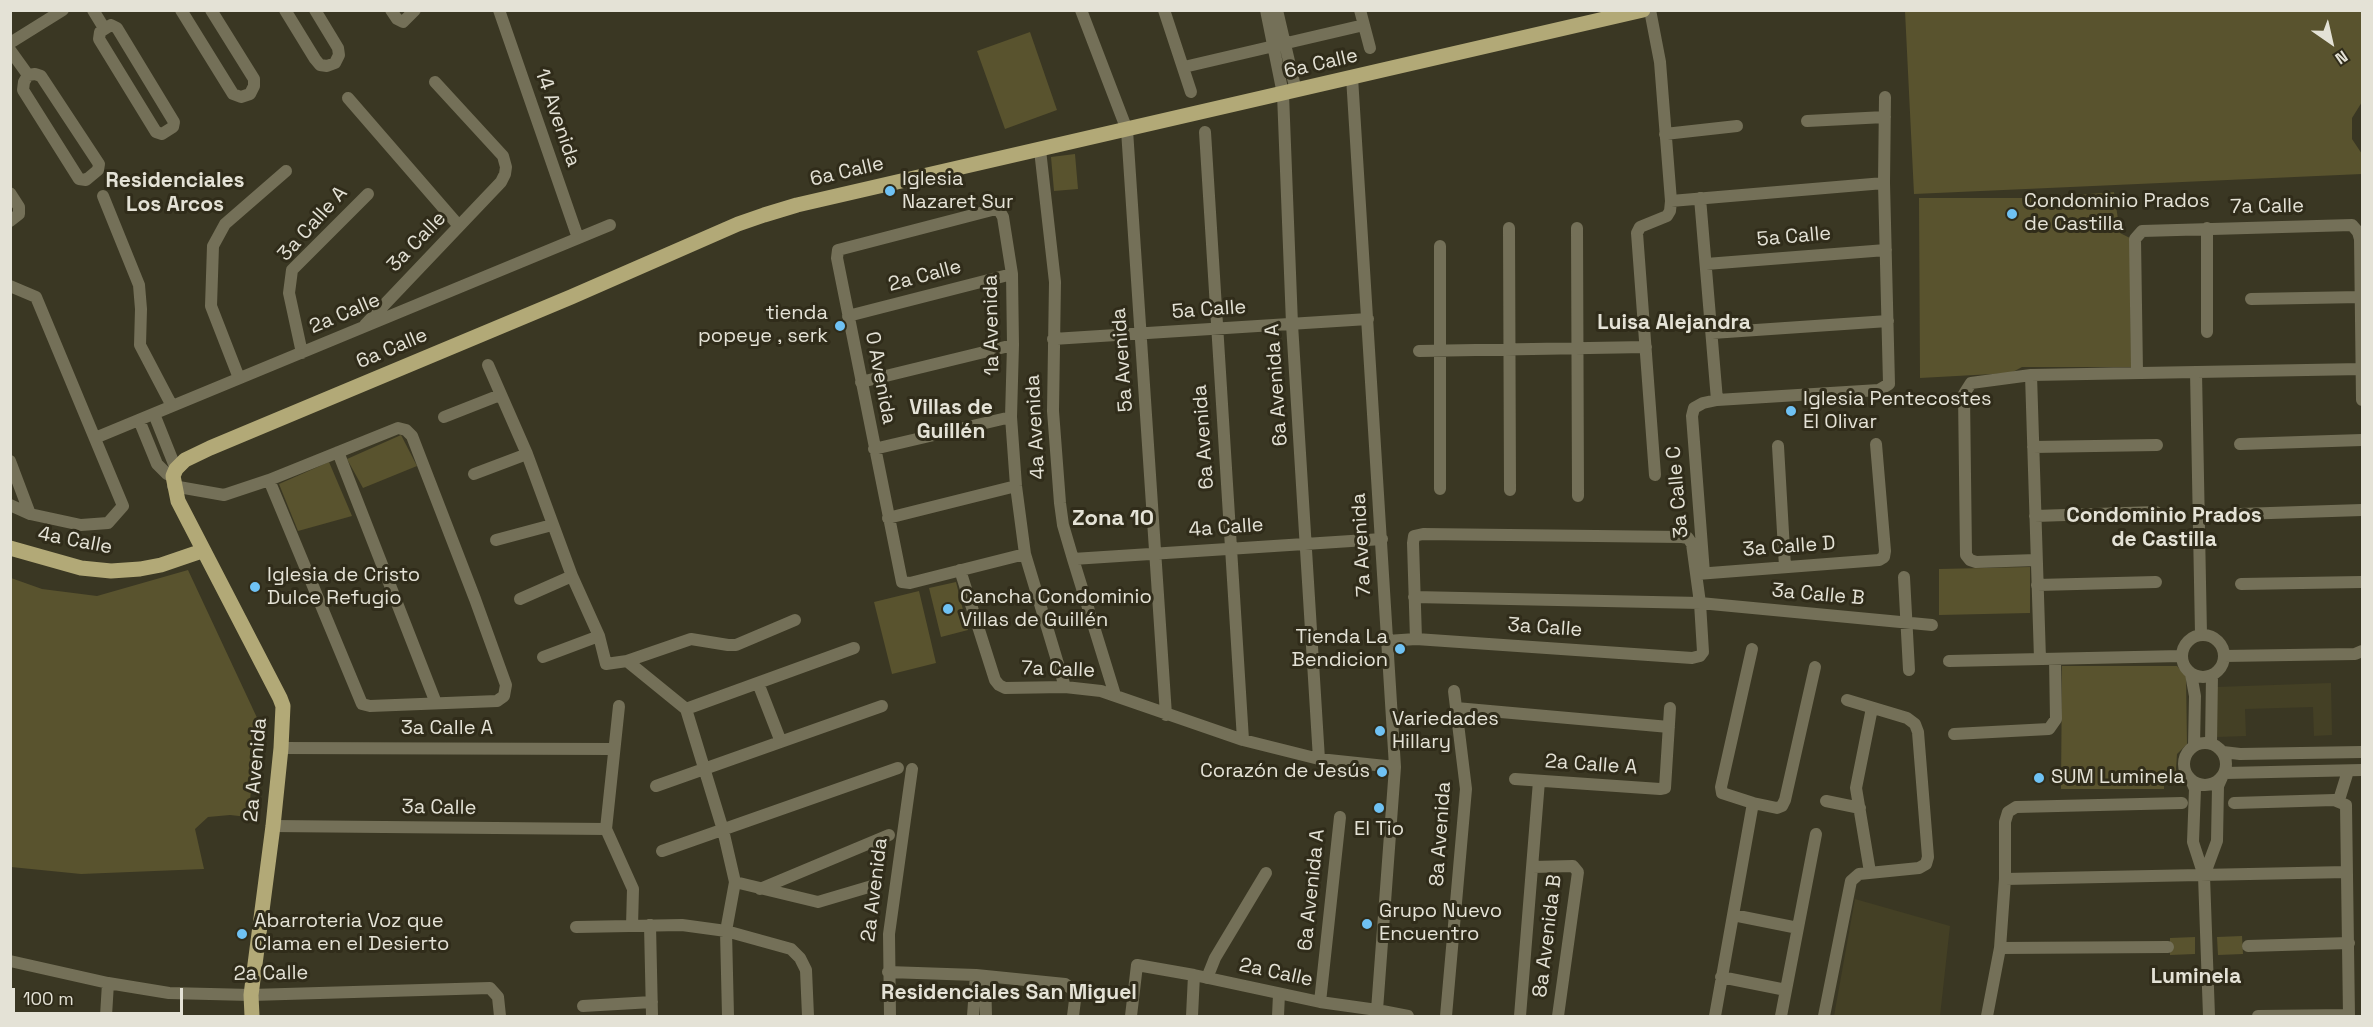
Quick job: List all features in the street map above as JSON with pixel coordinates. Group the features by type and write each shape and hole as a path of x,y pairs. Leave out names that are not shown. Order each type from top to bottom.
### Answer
{"main road":[{"name":"6a Calle","path":"174,477 185,460 210,448 572,297 738,224 797,205 1643,10"},
{"name":"2a Avenida","path":"174,477 178,501 283,706 273,826 251,995 252,1017"},
{"name":"4a Calle","path":"10,548 81,568 111,571 151,567 202,551"}],"street":[{"path":"10,43 63,10"},
{"path":"93,10 104,28"},
{"path":"181,10 233,94 241,96 250,94 254,86 254,79 211,10"},
{"path":"285,10 315,59 320,65 327,66 335,63 339,55 338,48 315,10"},
{"path":"391,10 397,19 403,22 416,10"},
{"name":"14 Avenida","path":"499,10 578,238"},
{"name":"5a Avenida","path":"1081,10 1127,130 1166,715"},
{"path":"1164,10 1191,92"},
{"name":"6a Avenida A","path":"1266,10 1279,45 1289,92 1292,324 1319,759"},
{"name":"6a Avenida A","path":"1277,10 1279,45"},
{"path":"1360,10 1370,48"},
{"path":"1650,10 1660,62 1671,201 1667,216 1640,227 1637,233 1655,475"},
{"path":"111,25 117,28 174,122 168,131 162,134 156,132 99,39 100,32 104,28 111,25"},
{"path":"1184,67 1364,25"},
{"path":"10,50 28,75"},
{"path":"28,75 41,76 99,164 93,176 86,180 80,179 23,90 28,75"},
{"name":"7a Avenida","path":"1352,77 1395,767 1369,1012"},
{"name":"3a Calle","path":"362,328 501,183 506,168 503,156 435,82"},
{"path":"1700,198 1717,400 1885,388 1891,378 1884,183 1885,97"},
{"path":"348,98 459,226"},
{"path":"1807,121 1885,117"},
{"path":"1665,134 1737,126"},
{"name":"6a Avenida","path":"1206,132 1216,329 1243,740"},
{"name":"4a Avenida","path":"1040,150 1055,282 1053,422 1063,525 1115,695"},
{"path":"239,378 211,306 213,246 225,224 286,171"},
{"path":"1671,201 1884,183"},
{"path":"10,193 19,207 19,214 10,221"},
{"name":"3a Calle A","path":"302,352 289,293 292,270 368,194"},
{"path":"103,196 139,285 140,345 172,406"},
{"name":"1a Avenida","path":"838,250 992,210 999,210 1003,217 1012,274 1011,417 1016,486 1025,555 1065,687"},
{"name":"2a Calle","path":"95,438 610,225"},
{"name":"7a Calle","path":"2138,372 2135,239 2146,229 2352,225 2358,232 2361,297"},
{"path":"1509,228 1510,490"},
{"path":"1577,228 1578,496"},
{"path":"2207,228 2207,332"},
{"path":"1440,246 1440,489"},
{"name":"0 Avenida","path":"838,250 837,258 848,316 902,582 910,583 960,570"},
{"name":"5a Calle","path":"1706,264 1886,250"},
{"name":"2a Calle","path":"848,316 1012,274"},
{"path":"10,286 36,297 123,506 108,523 81,525 30,514 10,506"},
{"path":"2251,299 2361,297 2362,400"},
{"name":"5a Calle","path":"1053,339 1368,319"},
{"path":"1712,333 1888,321"},
{"path":"861,382 1013,345"},
{"path":"1419,351 1646,347"},
{"path":"488,365 527,454 572,576 599,636 606,664 627,661 691,639 736,645 795,620"},
{"path":"2036,560 1976,562 1970,560 1966,555 1964,394 1975,381 2031,375 2362,369"},
{"path":"2196,372 2201,634"},
{"path":"2031,375 2040,659"},
{"path":"444,417 500,395"},
{"name":"3a Calle C","path":"1700,574 1692,416 1694,408 1717,400"},
{"name":"2a Avenida","path":"154,414 174,477"},
{"path":"874,449 1011,417"},
{"name":"2a Avenida","path":"139,420 157,464 167,474 174,477"},
{"path":"174,477 224,495 269,480 398,428 408,432 452,539 506,685 504,696 497,701 436,704 370,706 361,702 269,480"},
{"path":"2240,444 2362,440"},
{"name":"3a Calle D","path":"1700,574 1879,560 1884,557 1886,551 1876,444"},
{"path":"2033,447 2157,445"},
{"path":"1778,446 1785,567"},
{"path":"338,452 436,704"},
{"path":"474,474 527,454"},
{"path":"10,461 30,514"},
{"path":"888,518 1016,486"},
{"path":"2240,514 2362,510"},
{"path":"2035,516 2156,512"},
{"path":"496,540 552,525"},
{"path":"1416,639 1413,543 1414,536 1423,534 1688,538 1692,544 1700,574 1700,603"},
{"name":"4a Calle","path":"1073,559 1382,539"},
{"path":"960,570 1025,555"},
{"name":"7a Calle","path":"960,570 995,680 999,685 1005,688 1065,687 1115,695"},
{"path":"520,599 572,576"},
{"path":"1904,577 1909,670"},
{"path":"2037,585 2157,582"},
{"path":"2241,584 2362,582"},
{"name":"3a Calle B","path":"1414,597 1700,603 1932,625"},
{"name":"3a Calle","path":"1387,641 1416,639 1692,658 1700,656 1703,652 1700,603"},
{"path":"2192,674 2212,675 2221,667 2224,656 2217,640 2207,634 2195,636 2185,644 2181,656 2183,663 2192,674 2195,696 2194,746"},
{"path":"543,657 599,636"},
{"path":"686,709 854,648"},
{"path":"1752,649 1721,787 1722,793 1753,803 1777,808 1782,806 1785,800 1815,667"},
{"path":"2224,656 2362,652"},
{"path":"1949,661 2181,656"},
{"path":"1954,734 2045,731 2052,727 2056,719 2055,659"},
{"path":"627,661 686,709 723,830 735,882 726,931 728,1017"},
{"path":"2211,744 2212,675"},
{"path":"758,683 781,742"},
{"name":"8a Avenida","path":"1446,1017 1466,789 1454,691"},
{"path":"1115,695 1166,715 1243,740 1319,759 1395,767"},
{"path":"1824,1017 1851,881 1859,874 1919,868 1926,864 1928,857 1918,732 1915,724 1906,718 1846,700"},
{"path":"619,706 606,830 633,889 632,926"},
{"path":"656,786 882,706"},
{"path":"1456,708 1670,727 1670,708"},
{"path":"1870,873 1856,788 1872,708"},
{"name":"2a Calle A","path":"1515,779 1665,788 1670,727"},
{"path":"2210,1017 2204,876 2193,842 2195,789 2185,769 2186,756 2194,746 2205,743 2223,752 2240,754 2362,752"},
{"name":"3a Calle A","path":"281,748 613,749"},
{"path":"2204,876 2217,841 2218,786 2227,766 2223,752"},
{"path":"662,851 898,768"},
{"name":"2a Avenida","path":"890,1017 889,934 912,769"},
{"path":"2191,780 2204,785 2210,784 2223,775 2362,770"},
{"path":"2339,801 2348,771"},
{"path":"1521,1017 1539,781"},
{"path":"1826,801 1860,808"},
{"path":"2234,803 2339,801 2347,808 2349,1016 2258,1017"},
{"path":"1988,1017 2000,948 2005,817 2013,808 2182,802"},
{"path":"1715,1017 1753,803"},
{"name":"6a Avenida A","path":"1320,1002 1340,817"},
{"name":"3a Calle","path":"273,826 606,830"},
{"path":"1781,1017 1816,834"},
{"path":"760,889 889,836"},
{"name":"8a Avenida B","path":"1532,867 1573,866 1578,872 1558,1017"},
{"path":"2004,879 2347,872"},
{"path":"1207,978 1215,958 1266,873"},
{"path":"735,882 818,902 872,886"},
{"path":"1733,915 1798,928"},
{"path":"650,925 652,1017"},
{"path":"576,927 682,925 726,931 791,949 800,958 807,976 808,1017"},
{"path":"2248,946 2349,943"},
{"path":"2000,948 2168,946"},
{"name":"2a Calle","path":"10,961 108,983 169,993 251,995 489,988 497,994 500,1017"},
{"name":"2a Calle","path":"1131,1017 1137,965 1369,1012 1408,1017"},
{"path":"888,972 981,975 1065,984 1072,989 1075,1000 1073,1017"},
{"path":"973,1017 981,975"},
{"path":"981,975 986,1017"},
{"path":"1191,1017 1194,975"},
{"path":"1721,977 1786,990"},
{"path":"106,1017 108,983"},
{"path":"1278,1017 1279,994"},
{"path":"583,1006 652,1002"}],"shaded area":[{"path":"1905,11 2361,11 2362,102 2352,118 2352,139 2362,154 2362,174 1914,194"},
{"path":"1030,32 1057,110 1005,129 977,51"},
{"path":"1075,154 1078,189 1054,191 1051,157"},
{"name":"Condominio Prados de Castilla","path":"2114,192 2120,233 2130,238 2131,367 2022,367 2011,373 1920,378 1919,198 2041,198"},
{"path":"401,435 417,466 363,488 347,459"},
{"path":"329,462 352,516 298,531 279,484"},
{"path":"2030,567 2030,613 1939,615 1939,569"},
{"path":"188,570 259,722 248,817 230,815 208,817 195,829 204,869 81,874 11,867 11,578 42,589 97,596"},
{"name":"Cancha Condominio Villas de Guillén","path":"956,582 968,630 941,637 929,588"},
{"path":"919,591 936,663 892,674 874,602"},
{"path":"2062,666 2177,666 2186,676 2187,744 2177,754 2178,777 2164,777 2164,789 2061,789"},
{"path":"2331,683 2332,735 2314,736 2313,707 2245,709 2246,736 2217,737 2216,687"},
{"path":"1855,899 1950,926 1940,1016 1834,1016"},
{"path":"2242,936 2243,954 2218,955 2217,937"},
{"path":"2195,937 2195,954 2170,955 2170,938"}],"place":[{"name":"Iglesia Nazaret Sur","path":"890,191"},
{"name":"Condominio Prados de Castilla","path":"2012,214"},
{"name":"tienda popeye , serk","path":"840,326"},
{"name":"Iglesia Pentecostes El Olivar","path":"1791,411"},
{"name":"Iglesia de Cristo Dulce Refugio","path":"255,587"},
{"name":"Cancha Condominio Villas de Guillén","path":"948,609"},
{"name":"Tienda La Bendicion","path":"1400,649"},
{"name":"Variedades Hillary","path":"1380,731"},
{"name":"Corazón de Jesús","path":"1382,772"},
{"name":"SUM Luminela","path":"2039,778"},
{"name":"El Tio","path":"1379,808"},
{"name":"Grupo Nuevo Encuentro","path":"1367,924"},
{"name":"Abarroteria Voz que Clama en el Desierto","path":"242,934"}],"district":[{"name":"Residenciales Los Arcos","path":"175,193"},
{"name":"Luisa Alejandra","path":"1674,323"},
{"name":"Villas de Guillén","path":"951,420"},
{"name":"Zona 10","path":"1113,519"},
{"name":"Condominio Prados de Castilla","path":"2164,528"},
{"name":"Luminela","path":"2196,977"},
{"name":"Residenciales San Miguel","path":"1009,993"}]}
